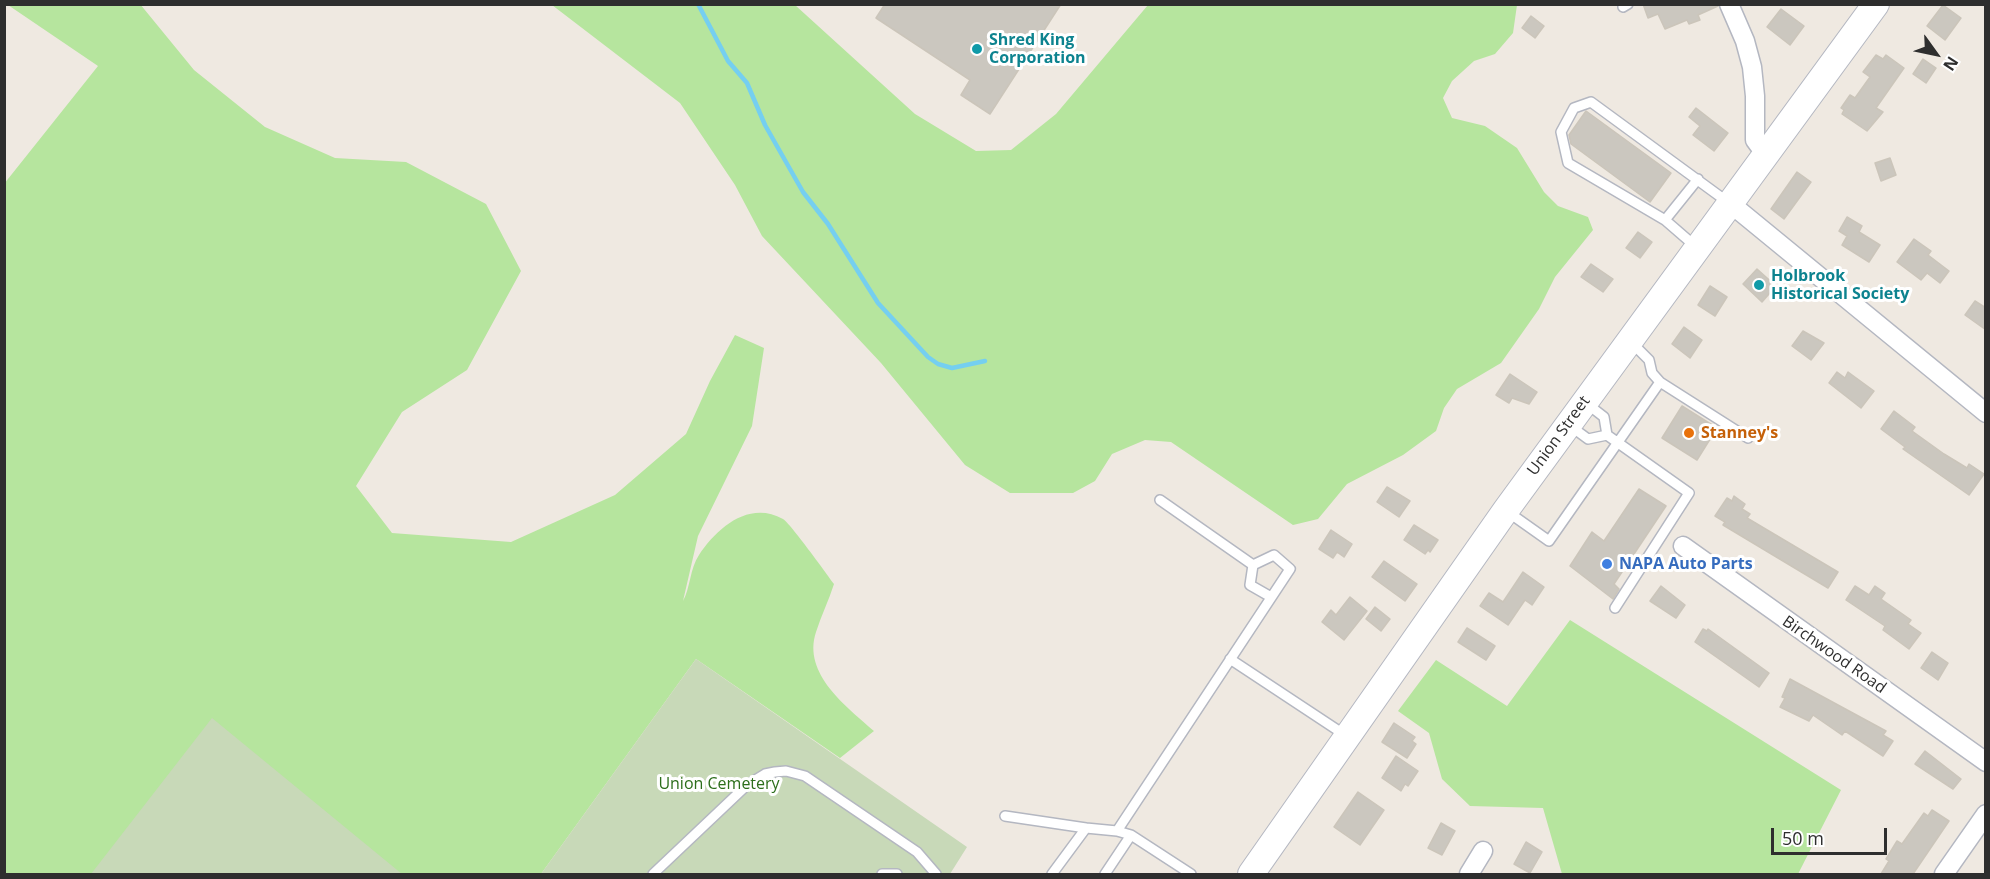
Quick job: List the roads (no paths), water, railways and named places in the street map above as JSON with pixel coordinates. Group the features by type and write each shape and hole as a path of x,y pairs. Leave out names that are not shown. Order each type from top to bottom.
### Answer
{"main road":[{"name":"Union Street","path":"1251,874 1506,510 1876,4"}],"street":[{"path":"1729,4 1752,67 1755,140 1766,155"},
{"path":"1731,204 1986,413"},
{"name":"Birchwood Road","path":"1683,546 1986,762"},
{"path":"1944,874 1986,814"},
{"path":"1470,874 1483,851"}],"lane":[{"path":"1698,248 1665,220 1568,163 1561,132 1574,108 1591,102 1731,204"},
{"path":"1665,220 1698,179"},
{"path":"1630,341 1649,360 1652,373 1660,382 1748,438"},
{"path":"1506,510 1549,541 1619,444 1660,382"},
{"path":"1584,402 1605,417 1607,435 1689,493 1614,608"},
{"path":"1568,424 1588,439 1607,435"},
{"path":"1160,500 1253,565"},
{"path":"1117,831 1290,569 1274,555 1253,565"},
{"path":"1253,565 1250,585 1271,597"},
{"path":"1230,659 1347,736"},
{"path":"653,874 747,784 765,774 786,771 814,781 908,845 925,858 936,874"},
{"path":"1005,816 1117,831 1131,835 1191,874"},
{"path":"1052,874 1086,828"},
{"path":"1105,874 1131,835"},
{"path":"882,874 897,874"}],"waterway":[{"path":"698,4 728,61 747,83 765,125 803,192 828,224 878,303 928,357 938,364 952,368 985,361"}],"place":[{"name":"Shred King Corporation","path":"977,49"},
{"name":"Holbrook Historical Society","path":"1759,285"},
{"name":"Stanney's","path":"1689,433"},
{"name":"NAPA Auto Parts","path":"1607,564"}],"park label":[{"name":"Union Cemetery","path":"719,784"}]}
